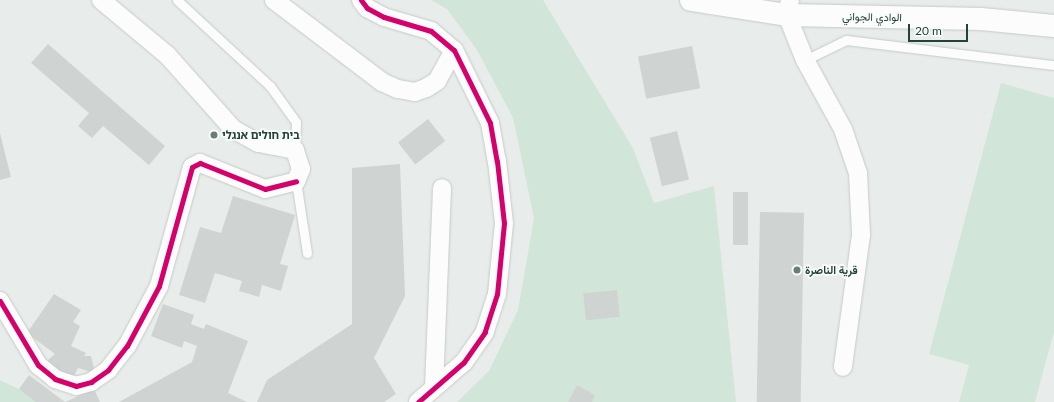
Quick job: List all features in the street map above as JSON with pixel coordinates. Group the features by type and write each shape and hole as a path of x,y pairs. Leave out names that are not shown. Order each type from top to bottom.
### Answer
{"street":[{"path":"0,301 38,365 55,379 76,386 91,382 108,370 127,346 159,286 192,167 200,163 264,189 296,181 301,169 295,150 258,142 233,129 208,96 167,55 101,0"},
{"path":"274,0 382,82 398,89 415,92 426,88 436,81 454,50"},
{"path":"361,0 367,8 384,17 432,30 454,50 490,123 504,223 497,294 485,332 464,362 418,402"},
{"name":"الوادي الجواني","path":"691,0 788,8 980,19 1054,26"},
{"path":"788,8 806,60 843,130 858,173 861,235 843,367"},
{"path":"434,388 442,188"}],"lane":[{"path":"177,0 270,86 296,122 295,150"},
{"path":"806,60 846,40 1054,65"},
{"path":"296,181 306,253"}],"green space":[{"path":"431,0 543,0 633,148 654,203 714,186 736,402 457,402 489,371 518,310 534,218 513,118 477,50 447,9"},
{"path":"1001,83 1054,98 1054,332 1035,402 959,402 969,365 929,354"},
{"path":"0,380 46,402 0,402"}],"building":[{"path":"48,44 165,146 149,165 103,126 92,138 78,126 89,113 31,63"},
{"path":"692,46 700,88 646,99 638,56"},
{"path":"428,119 445,141 415,164 398,142"},
{"path":"677,131 689,180 662,186 650,138"},
{"path":"0,133 11,177 0,180"},
{"path":"400,164 405,296 374,358 396,394 384,402 257,402 267,380 352,324 352,168"},
{"path":"733,192 748,192 748,245 733,245"},
{"path":"233,196 295,215 280,264 288,266 281,291 262,285 259,297 239,291 242,281 215,273 205,303 179,295 200,227 221,233"},
{"path":"760,212 804,213 801,402 757,402"},
{"path":"617,290 620,317 586,320 583,294"},
{"path":"54,294 81,310 73,322 80,326 71,346 86,353 84,356 91,356 95,373 78,368 74,376 53,369 46,362 55,354 27,333"},
{"path":"163,304 194,315 191,324 204,329 206,324 248,341 228,393 247,402 119,402 192,362 197,346 184,341 182,348 151,336"},
{"path":"29,375 65,402 36,402 19,389"},
{"path":"577,385 595,395 592,402 568,402"},
{"path":"94,389 100,402 65,402"}],"cycle path":[{"path":"361,0 367,8 384,17 431,31 454,50 490,123 497,161 504,223 497,294 485,332 464,362 418,402"},
{"path":"0,301 38,365 55,379 76,386 91,382 108,370 127,346 159,286 192,167 200,163 265,189 296,181"}],"place":[{"name":"בית חולים אנגלי","path":"214,135"},
{"name":"قرية الناصرة","path":"797,270"}]}
